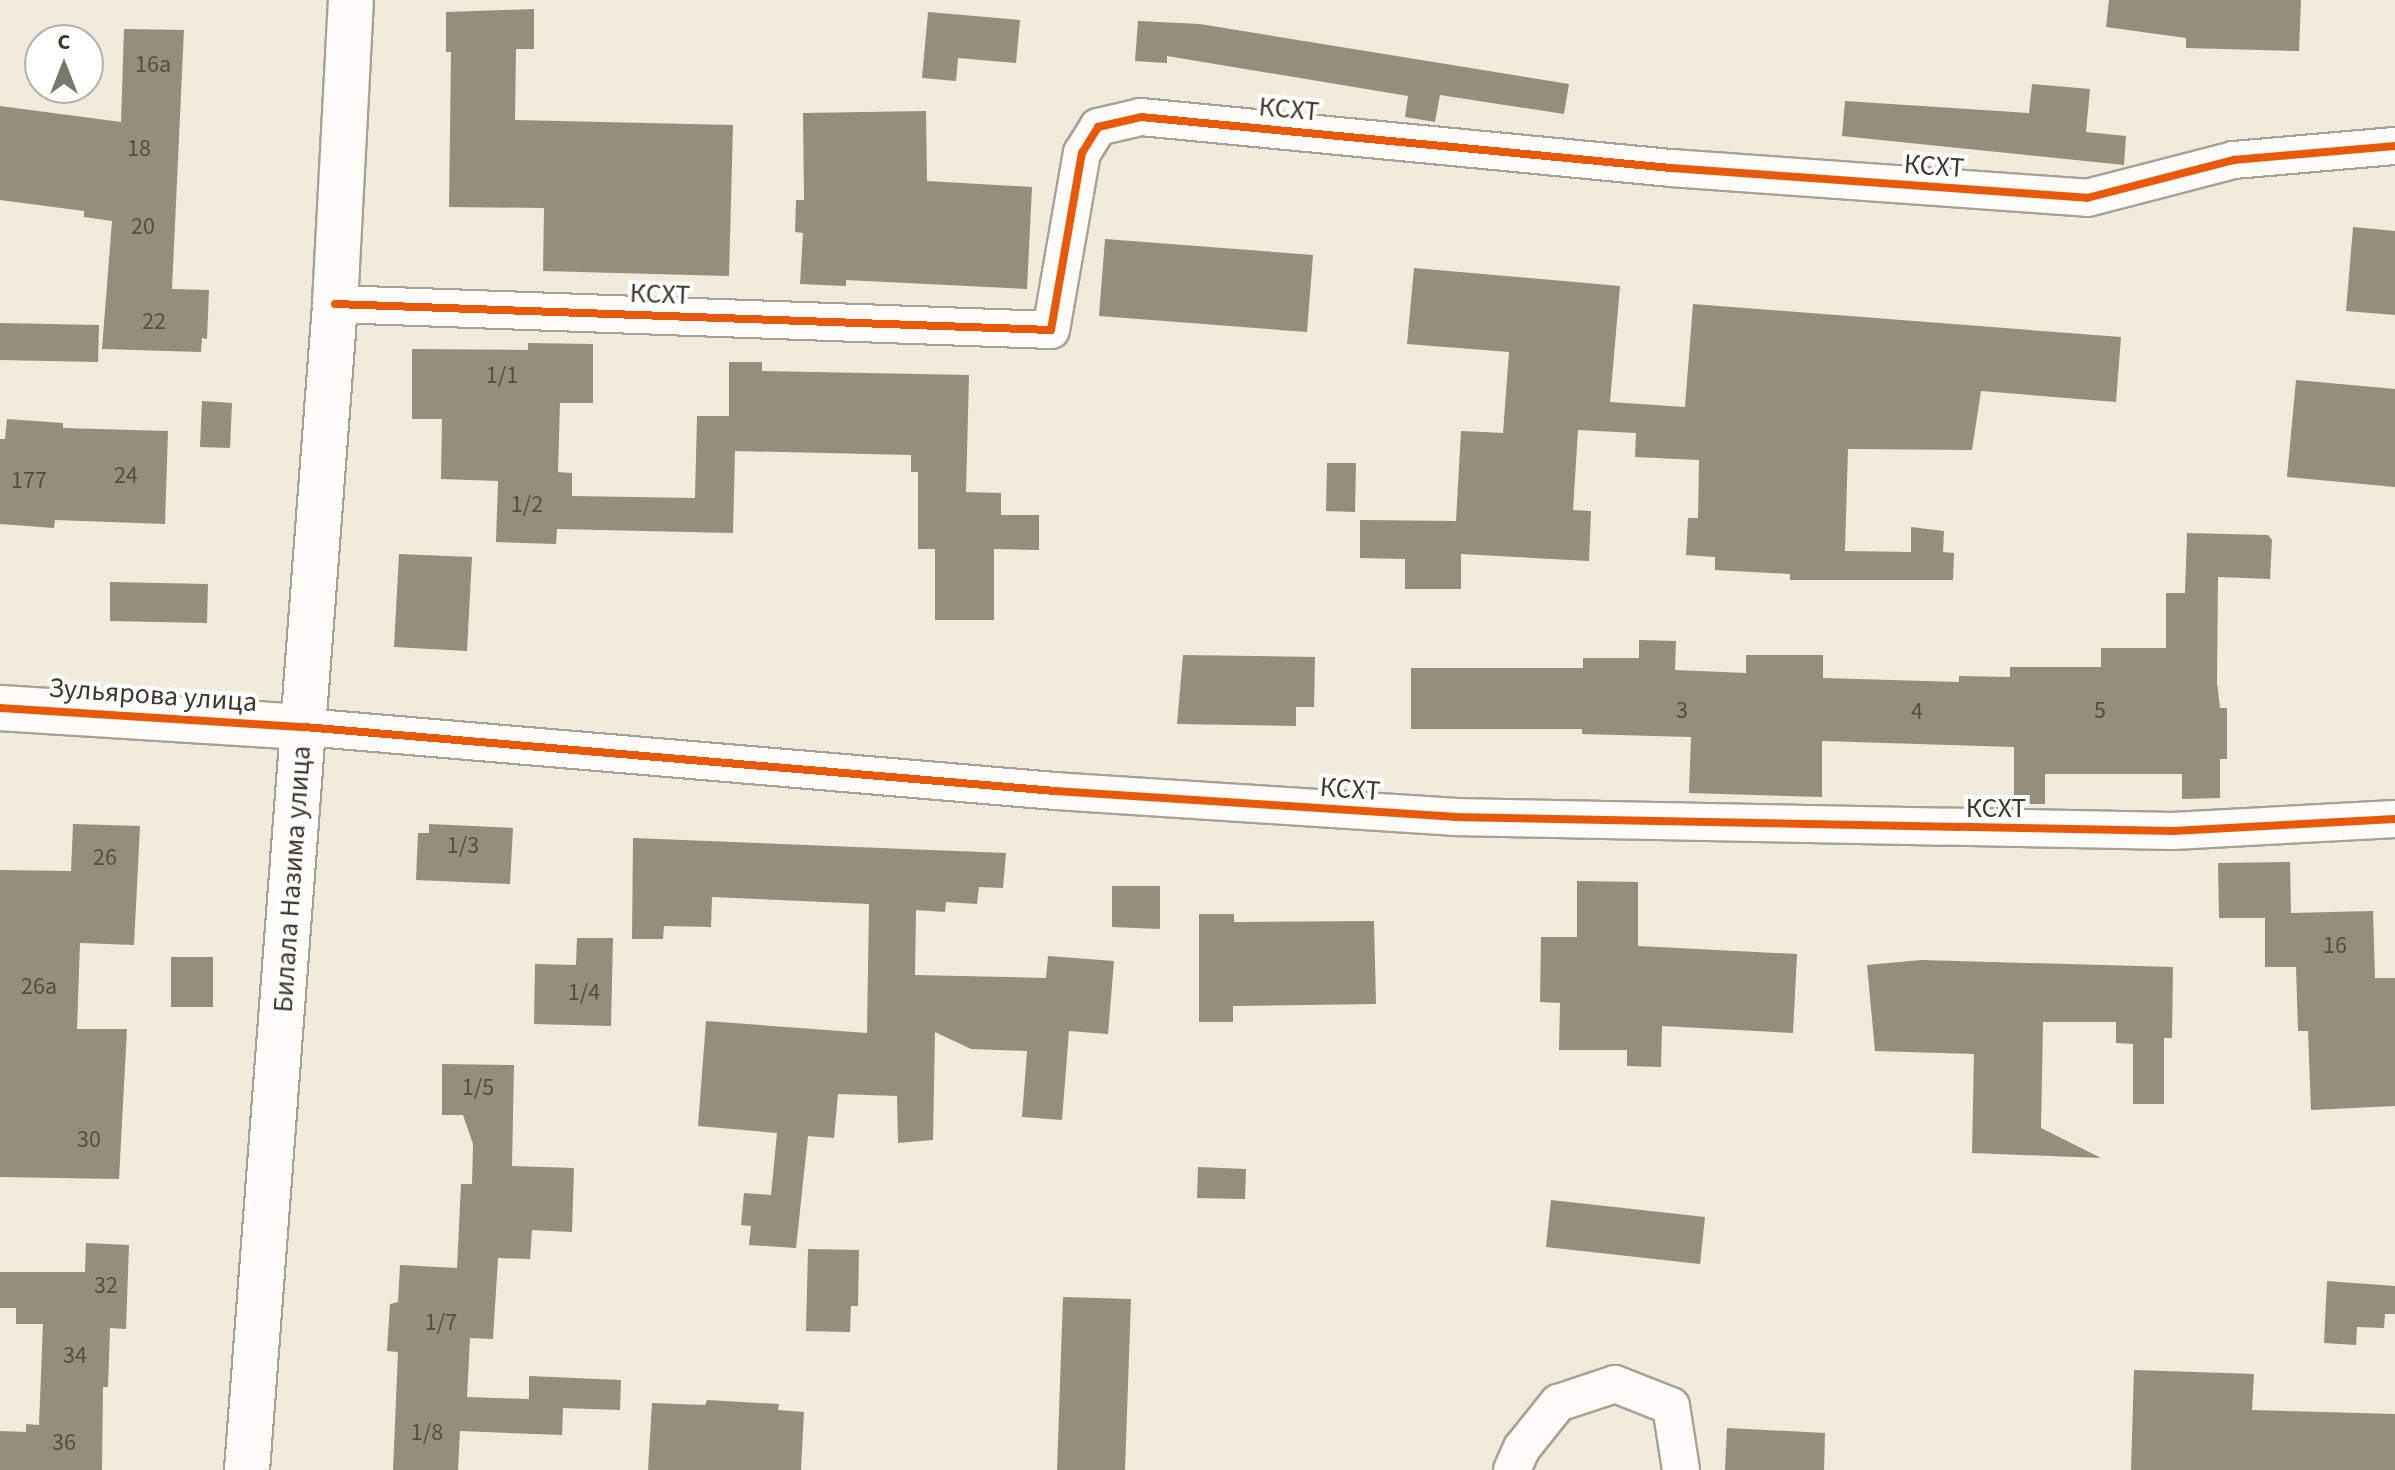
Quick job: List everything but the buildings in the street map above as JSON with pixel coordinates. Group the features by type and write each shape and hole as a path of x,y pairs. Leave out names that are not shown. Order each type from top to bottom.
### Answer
{"street":[{"name":"Билала Назима улица","path":"247,1470 335,304 351,0"},
{"name":"КСХТ","path":"335,304 1051,330 1082,153 1098,127 1141,117 1671,168 2087,198 2234,160 2395,146"},
{"name":"Зульярова улица","path":"0,708 304,727"},
{"name":"КСХТ","path":"304,727 1055,791 1454,817 2157,831 2395,819"},
{"path":"1512,1470 1522,1448 1558,1403 1615,1384 1671,1406 1681,1470"}],"cycle path":[{"path":"335,304 1051,330 1082,153 1098,127 1141,117 1671,168 2087,198 2234,160 2395,146"},
{"path":"0,708 304,727 1055,791 1454,817 2173,831 2395,819"}]}
